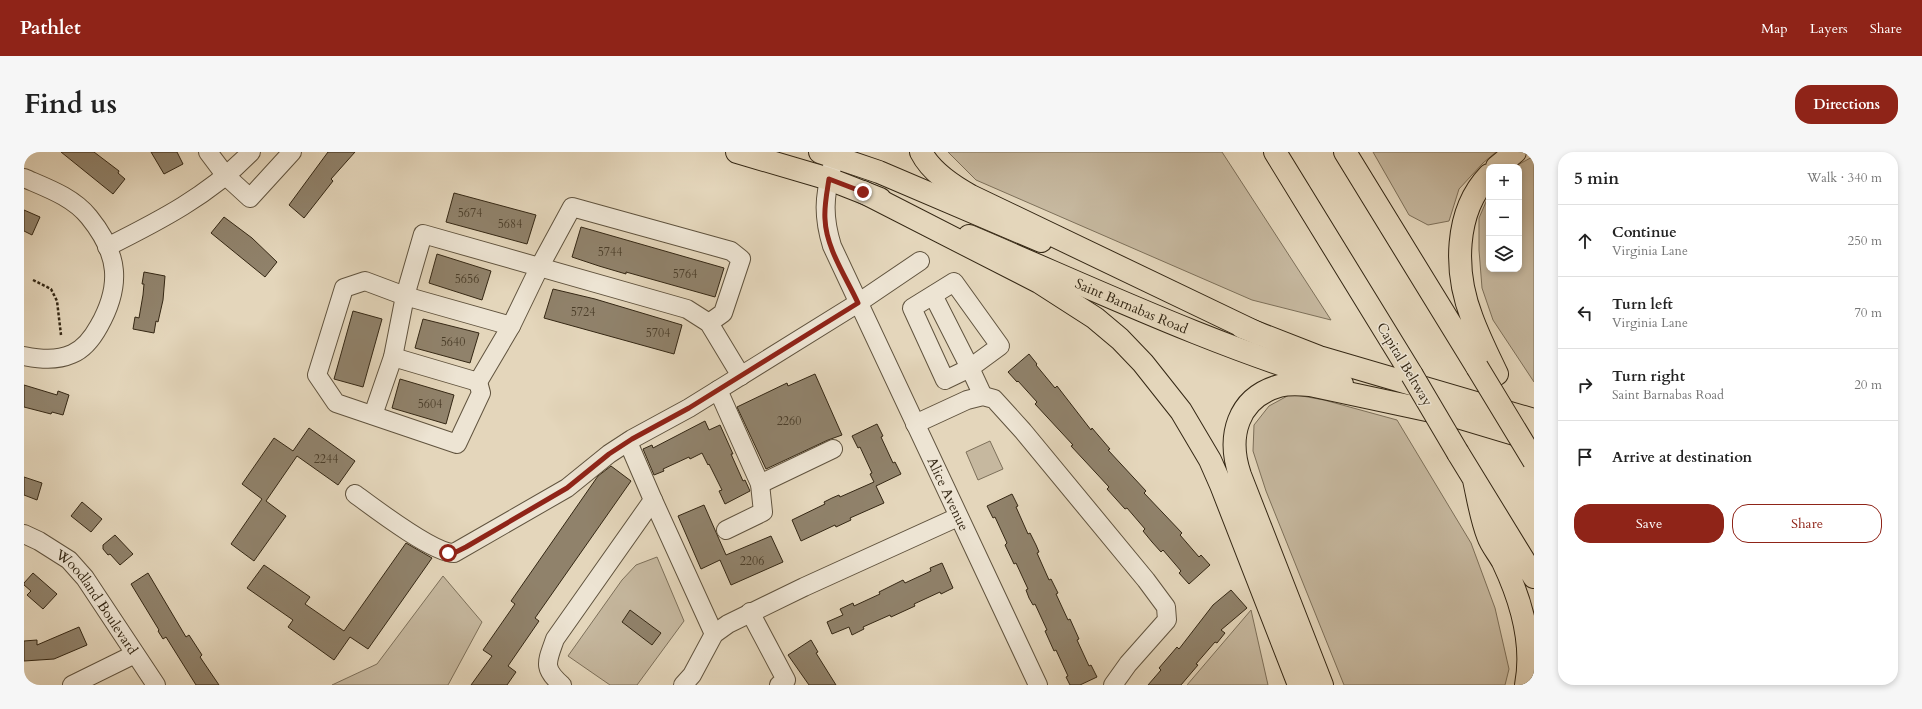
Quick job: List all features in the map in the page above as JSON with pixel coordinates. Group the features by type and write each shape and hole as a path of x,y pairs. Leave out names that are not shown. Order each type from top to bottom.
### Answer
{"main road":[{"name":"Saint Barnabas Road","path":"737,152 829,179 863,192 1184,328 1314,375 1534,440"},
{"path":"921,152 940,175 954,187 1259,334"},
{"path":"1264,152 1330,241"},
{"name":"Capital Beltway","path":"1275,152 1534,577"},
{"path":"1345,152 1487,370 1534,447"},
{"path":"1501,164 1515,152"},
{"name":"Saint Barnabas Road","path":"831,154 879,172 985,216 1259,334 1319,357 1534,420"},
{"path":"1486,178 1470,201 1463,222 1460,245 1462,271 1471,317 1487,370 1534,461"},
{"path":"863,192 1039,282 1067,299 1095,318 1120,339 1143,363 1182,411 1210,460 1299,685"},
{"path":"1322,685 1240,475 1235,460 1234,449 1236,429 1252,401 1265,391 1280,386 1294,384 1310,385 1440,412"},
{"path":"1474,480 1488,537 1512,582 1525,620 1530,645 1530,670 1526,685"}],"street":[{"path":"208,152 226,176 250,198 292,152"},
{"path":"107,248 165,218 226,176 251,152"},
{"name":"Alice Avenue","path":"831,154 825,212 827,230 836,257 1038,685"},
{"path":"24,178 61,195 76,204 96,228 107,248 115,273 114,293 105,316 93,337 73,354 52,359 24,356"},
{"path":"511,326 405,296 365,281 344,288 317,374 336,403 457,444 481,392 478,382 511,326 540,266 572,207 731,251 741,258 723,313 709,323"},
{"path":"373,415 393,357 405,296 423,234 687,309 709,323 741,376"},
{"path":"355,494 405,529 437,548 448,553 454,553 567,488 598,462 628,442 741,376 858,303 920,261"},
{"path":"954,282 1000,346 970,368 945,380 912,308 954,282"},
{"path":"934,295 983,396"},
{"path":"393,357 478,382"},
{"path":"718,390 760,484 763,512 726,530"},
{"path":"915,424 967,400 983,396 994,399 1023,431 1166,607 1167,620 1128,664 1113,685"},
{"path":"628,442 714,634"},
{"path":"760,484 833,449"},
{"path":"562,685 549,672 547,666 555,639 653,500"},
{"path":"691,682 714,634 728,624 750,612 958,517"},
{"name":"Woodland Boulevard","path":"24,534 39,541 69,560 85,578 156,685"},
{"path":"750,612 786,680 779,685"},
{"path":"72,685 135,654"}],"path":[{"path":"32,280 50,289 57,301 62,335"}],"shaded area":[{"path":"948,152 1222,152 1331,320 1252,300 976,180"},
{"path":"1373,152 1496,152 1483,163 1459,189 1449,221 1428,225 1409,215"},
{"path":"1534,156 1534,382 1493,320 1482,288 1479,250 1479,218 1486,202 1486,272 1522,272 1522,164 1519,164"},
{"path":"1291,394 1324,400 1397,420 1471,543 1495,608 1509,669 1505,685 1344,685 1266,491 1253,451 1254,425 1269,406"},
{"path":"990,441 1003,469 978,480 966,452"},
{"path":"657,557 684,621 637,685 610,685 568,656 622,580 636,565"},
{"path":"443,576 482,622 448,685 332,685 377,664"},
{"path":"1251,610 1268,685 1187,685"}],"building":[{"path":"61,152 94,152 119,171 118,173 125,179 113,194"},
{"path":"151,152 177,152 183,164 164,174"},
{"path":"328,152 355,152 331,179 333,181 304,218 289,205"},
{"path":"454,193 536,215 527,244 446,222"},
{"path":"24,210 40,217 32,235 24,231"},
{"path":"224,217 252,238 277,262 265,277 211,233"},
{"path":"581,227 724,268 715,297 626,272 626,274 572,257"},
{"path":"437,254 491,271 482,300 429,283"},
{"path":"144,272 165,276 163,300 158,322 156,321 154,333 133,329 135,317 139,318 143,295 144,284 142,284"},
{"path":"553,289 595,299 682,325 674,354 544,318"},
{"path":"353,311 382,319 363,387 334,379"},
{"path":"423,319 479,333 470,363 415,348"},
{"path":"1029,354 1055,388 1057,386 1091,430 1092,428 1110,449 1108,450 1146,491 1144,493 1182,533 1180,535 1199,557 1201,555 1210,565 1189,584 1179,573 1181,571 1163,550 1161,552 1152,542 1143,531 1145,529 1127,508 1125,509 1107,489 1109,487 1035,404 1037,402 1008,372"},
{"path":"815,374 842,435 766,469 737,407 787,383 788,386"},
{"path":"400,379 454,395 446,424 392,408"},
{"path":"24,385 57,395 58,391 69,395 63,415 52,412 51,414 24,407"},
{"path":"705,421 709,430 720,425 743,481 745,480 750,491 725,504 719,491 722,490 702,453 690,459 689,457 663,469 664,471 654,475 643,449 652,445 653,448"},
{"path":"877,424 883,436 881,437 893,463 895,462 901,474 876,486 884,503 850,518 851,520 836,527 835,525 801,541 792,520 825,504 824,502 832,498 839,495 840,497 874,482 870,474 872,473 860,447 858,448 852,436"},
{"path":"309,428 355,461 338,485 297,456 266,501 286,516 254,561 231,544 262,499 242,484 274,438 293,451"},
{"path":"611,466 631,481 535,618 539,621 508,666 516,672 507,685 471,685 492,656 483,650 515,604 511,601 598,476"},
{"path":"24,477 42,483 37,500 24,495"},
{"path":"1012,494 1028,534 1030,533 1036,545 1039,552 1037,553 1049,580 1051,579 1058,593 1056,594 1068,620 1070,619 1079,639 1077,640 1089,666 1091,665 1097,677 1080,685 1070,685 1066,677 1068,676 1056,650 1054,651 1045,631 1047,630 1035,604 1033,605 1029,598 1026,590 1028,589 1016,563 1014,564 1005,545 1007,543 995,517 993,518 987,506"},
{"path":"82,502 102,519 91,532 71,516"},
{"path":"704,505 726,555 771,536 783,562 731,585 720,560 701,569 678,516"},
{"path":"115,535 133,554 120,565 103,549 103,545"},
{"path":"406,543 432,558 368,649 350,637 334,660 288,627 293,620 247,588 264,565 310,597 305,604 344,631"},
{"path":"942,563 953,588 941,594 940,592 914,604 915,606 891,617 890,615 863,627 864,629 852,635 849,627 832,634 827,622 843,615 840,609 853,603 854,606 880,594 879,592 903,580 905,583 931,571 930,568"},
{"path":"33,573 57,594 43,609 27,595 31,591 24,585"},
{"path":"148,573 186,637 189,635 202,655 200,657 219,685 196,685 166,637 163,639 131,584"},
{"path":"1231,590 1247,608 1221,630 1225,633 1196,664 1198,665 1181,685 1148,685 1161,670 1159,668 1177,647 1179,649 1213,605"},
{"path":"630,610 661,633 652,645 622,622"},
{"path":"79,627 87,645 54,659 24,661 24,641 37,640 37,645"},
{"path":"811,640 818,652 816,653 836,685 809,685 788,655"}],"route":[{"path":"448,553 454,553 466,547 544,500 567,488 609,454 632,439 689,408 858,303 832,246 827,230 825,212 829,179 863,192"}]}
